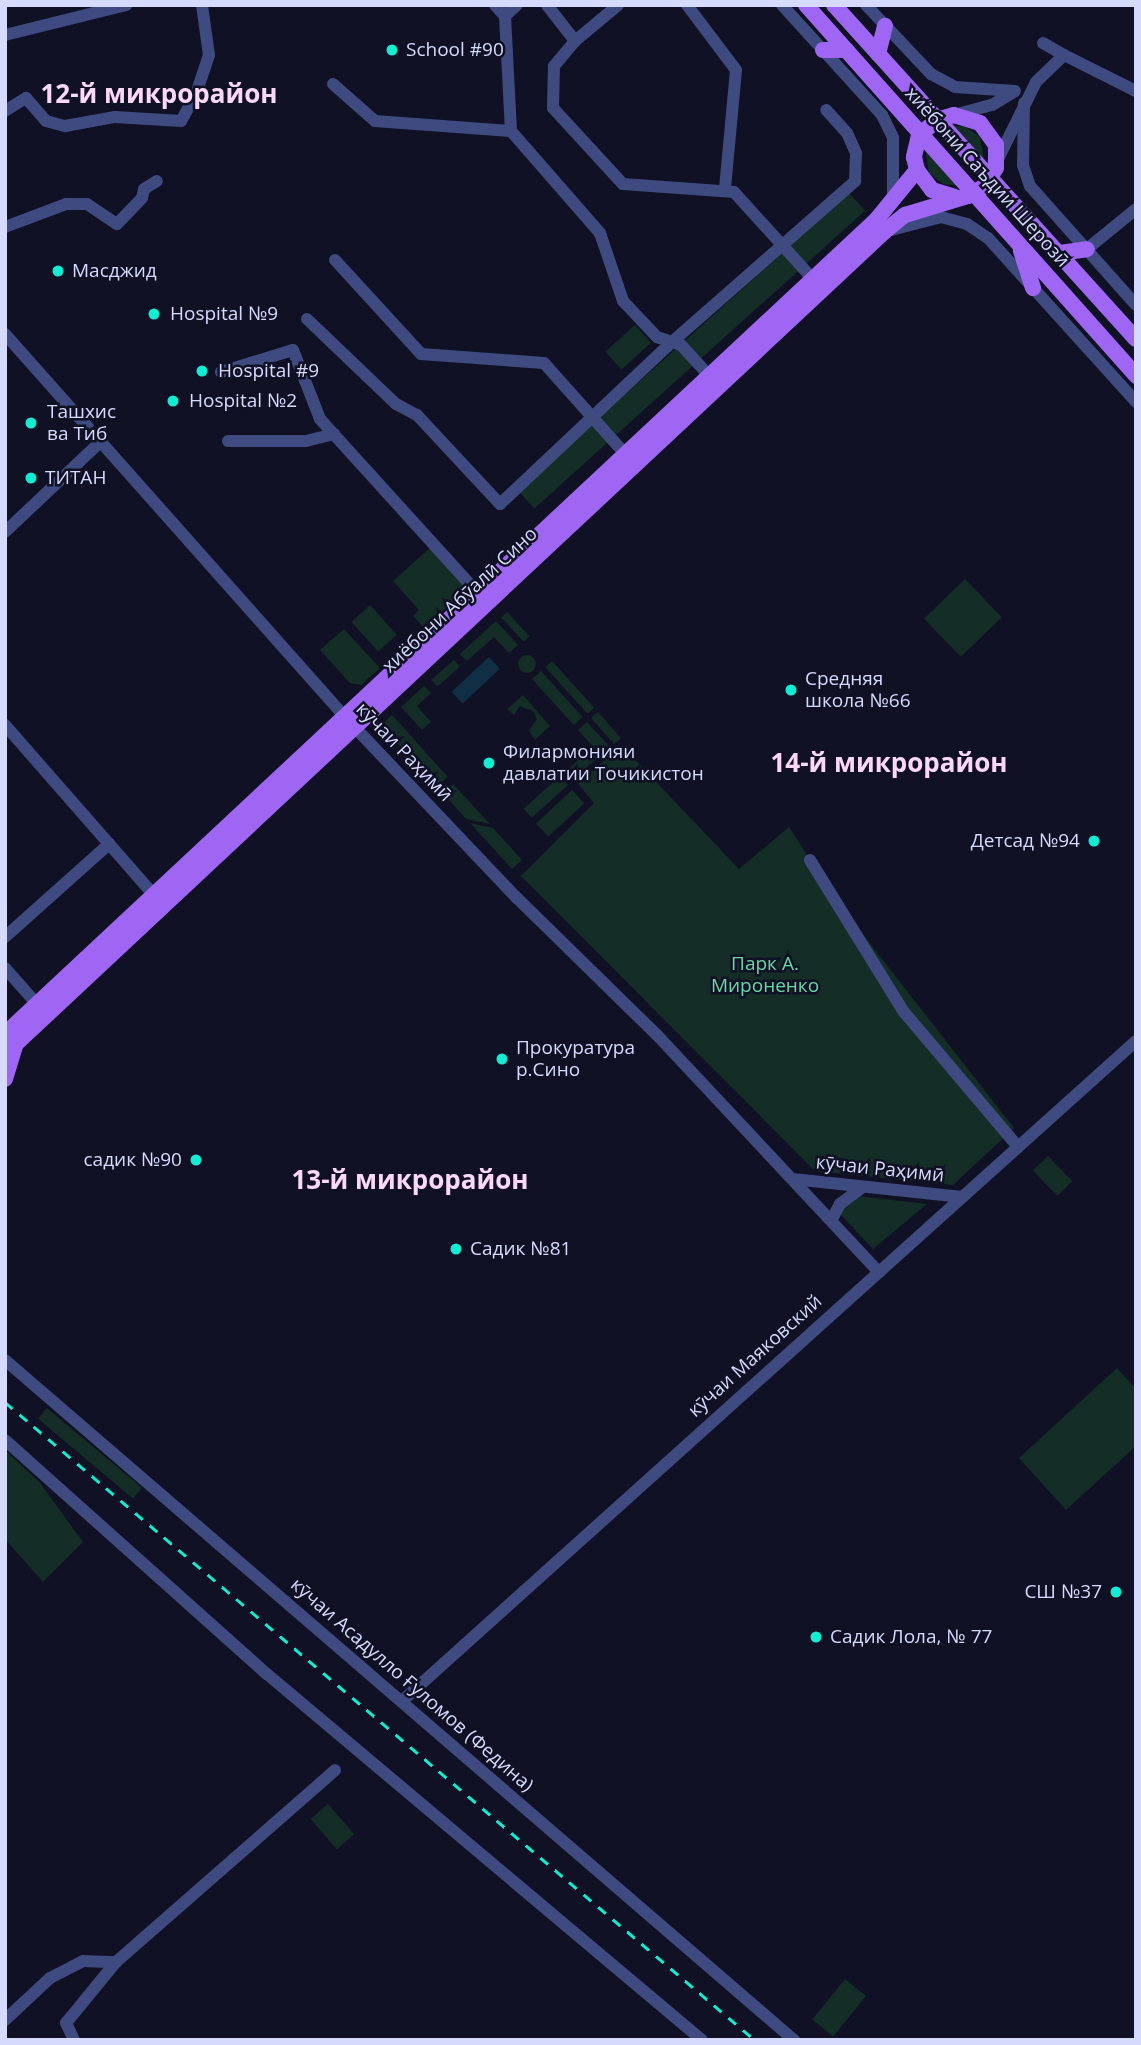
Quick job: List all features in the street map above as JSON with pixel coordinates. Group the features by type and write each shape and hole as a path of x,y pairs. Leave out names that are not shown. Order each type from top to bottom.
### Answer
{"main road":[{"name":"хиёбони Саъдии Шерозӣ","path":"806,5 1136,376"},
{"name":"хиёбони Саъдии Шерозӣ","path":"834,5 1136,339"},
{"path":"878,54 885,26"},
{"path":"823,50 846,50"},
{"path":"955,198 932,190 917,170 919,135 937,120 954,115 967,116 985,128 996,145 998,159 991,178 974,194"},
{"name":"хиёбони Абӯалӣ Сино","path":"9,1044 714,381 893,198 917,170"},
{"name":"хиёбони Абӯалӣ Сино","path":"9,1044 37,1004 154,895 350,723 477,593 625,454 714,381 905,215 974,194"},
{"path":"1020,246 1033,288"},
{"path":"1060,253 1087,249"},
{"path":"5,1079 9,1044"}],"street":[{"path":"5,35 126,5"},
{"path":"5,111 26,98 46,121 65,126 115,117 181,121 196,94 209,55 202,5"},
{"path":"495,5 505,16 511,131 600,233 623,300 657,337 681,345 714,381"},
{"path":"505,16 517,5"},
{"path":"547,5 575,41"},
{"path":"618,5 575,41 554,66 553,108 623,184 725,189 741,198 813,279"},
{"path":"687,5 736,70 725,189"},
{"path":"782,5 882,115 893,138 893,198"},
{"path":"866,5 932,74 954,87 1015,91"},
{"path":"1044,43 1136,92"},
{"path":"998,159 1036,82 1064,55"},
{"path":"954,115 992,105 1036,82"},
{"path":"333,85 375,121 511,131"},
{"path":"1024,103 1023,165 1030,186 1136,304"},
{"path":"307,319 396,404 417,415 495,503 500,504 672,342 855,181 856,153 846,133 826,110"},
{"path":"5,228 73,204 87,204 117,224 142,198 144,189 157,181"},
{"path":"1087,249 1136,209"},
{"path":"884,232 932,218 967,224 1006,253 1033,288 1136,402"},
{"path":"335,260 421,354 544,363 625,454"},
{"name":"кӯчаи Раҳимӣ","path":"5,334 99,443 468,852 793,1179 879,1272"},
{"path":"221,372 293,351 320,419 477,593"},
{"path":"228,441 306,441 334,434"},
{"path":"5,532 99,443"},
{"path":"5,725 154,895"},
{"path":"5,937 109,844"},
{"path":"810,860 904,1012 1018,1147"},
{"path":"5,968 37,1004"},
{"name":"кӯчаи Маяковский","path":"402,1701 1136,1041"},
{"name":"кӯчаи Раҳимӣ","path":"793,1179 962,1197"},
{"path":"832,1219 840,1204 861,1188"},
{"name":"кӯчаи Асадулло Ғуломов (Федина)","path":"5,1360 793,2040"},
{"path":"5,1440 267,1674 702,2040"},
{"path":"74,2040 66,2023 117,1962 335,1770"},
{"path":"5,2020 50,1978 83,1961 117,1962"}],"green space":[{"path":"949,125 966,127 980,137 985,164"},
{"path":"925,148 960,186 943,184 929,173"},
{"path":"849,193 865,211 534,509 518,491"},
{"path":"635,325 651,343 621,370 605,352"},
{"path":"431,547 468,588 424,628 413,616 419,610 393,581"},
{"path":"965,579 1002,617 961,657 924,619"},
{"path":"370,605 397,635 378,651 351,622"},
{"path":"507,612 530,636 524,642 501,617"},
{"path":"496,621 518,645 509,653 494,637 467,661 460,654"},
{"path":"344,629 380,668 361,685 350,683 320,650"},
{"path":"527,655 533,658 536,664 533,670 527,673 521,670 518,664 521,658"},
{"path":"454,660 460,667 437,686 431,680"},
{"path":"552,661 594,708 587,714 545,667"},
{"path":"541,671 582,717 574,725 532,679"},
{"path":"424,686 431,693 417,706 431,722 422,730 401,707"},
{"path":"523,695 550,726 535,740 529,730 537,719 533,711 520,706 514,715 507,709"},
{"path":"598,712 621,738 614,744 591,718"},
{"path":"392,715 448,777 436,787 381,725"},
{"path":"587,722 610,747 574,779 566,771 593,747 578,730"},
{"name":"Парк А. Мироненко","path":"621,745 739,869 789,827 836,900 1014,1128 953,1185 815,1171 521,876 594,803 578,784"},
{"path":"560,776 568,785 532,818 524,809"},
{"path":"453,784 490,824 466,819 443,793"},
{"path":"572,790 584,803 548,837 536,823"},
{"path":"470,823 493,828 522,860 512,869"},
{"path":"1048,1156 1072,1181 1057,1196 1033,1171"},
{"path":"858,1196 927,1204 873,1249 841,1215 841,1206"},
{"path":"1117,1368 1136,1389 1136,1446 1066,1510 1019,1458"},
{"path":"47,1408 142,1488 133,1498 38,1419"},
{"path":"5,1450 40,1483 83,1542 43,1582 5,1539"},
{"path":"328,1804 354,1834 337,1849 311,1819"},
{"path":"845,1979 866,1996 833,2036 812,2019"}],"water":[{"path":"489,657 500,669 463,703 452,692"}],"railway":[{"path":"5,1402 755,2040"}],"place":[{"name":"School #90","path":"392,50"},
{"name":"Масджид","path":"58,271"},
{"name":"Hospital №9","path":"154,314"},
{"name":"Hospital #9","path":"202,371"},
{"name":"Hospital №2","path":"173,401"},
{"name":"Ташхис ва Тиб","path":"31,423"},
{"name":"ТИТАН","path":"31,478"},
{"name":"Средняя школа №66","path":"791,690"},
{"name":"Филармонияи давлатии Точикистон","path":"489,763"},
{"name":"Детсад №94","path":"1094,841"},
{"name":"Прокуратура р.Сино","path":"502,1059"},
{"name":"садик №90","path":"196,1160"},
{"name":"Садик №81","path":"456,1249"},
{"name":"СШ №37","path":"1116,1592"},
{"name":"Садик Лола, № 77","path":"816,1637"}],"district":[{"name":"12-й микрорайон","path":"159,94"},
{"name":"14-й микрорайон","path":"889,763"},
{"name":"13-й микрорайон","path":"410,1180"}]}
